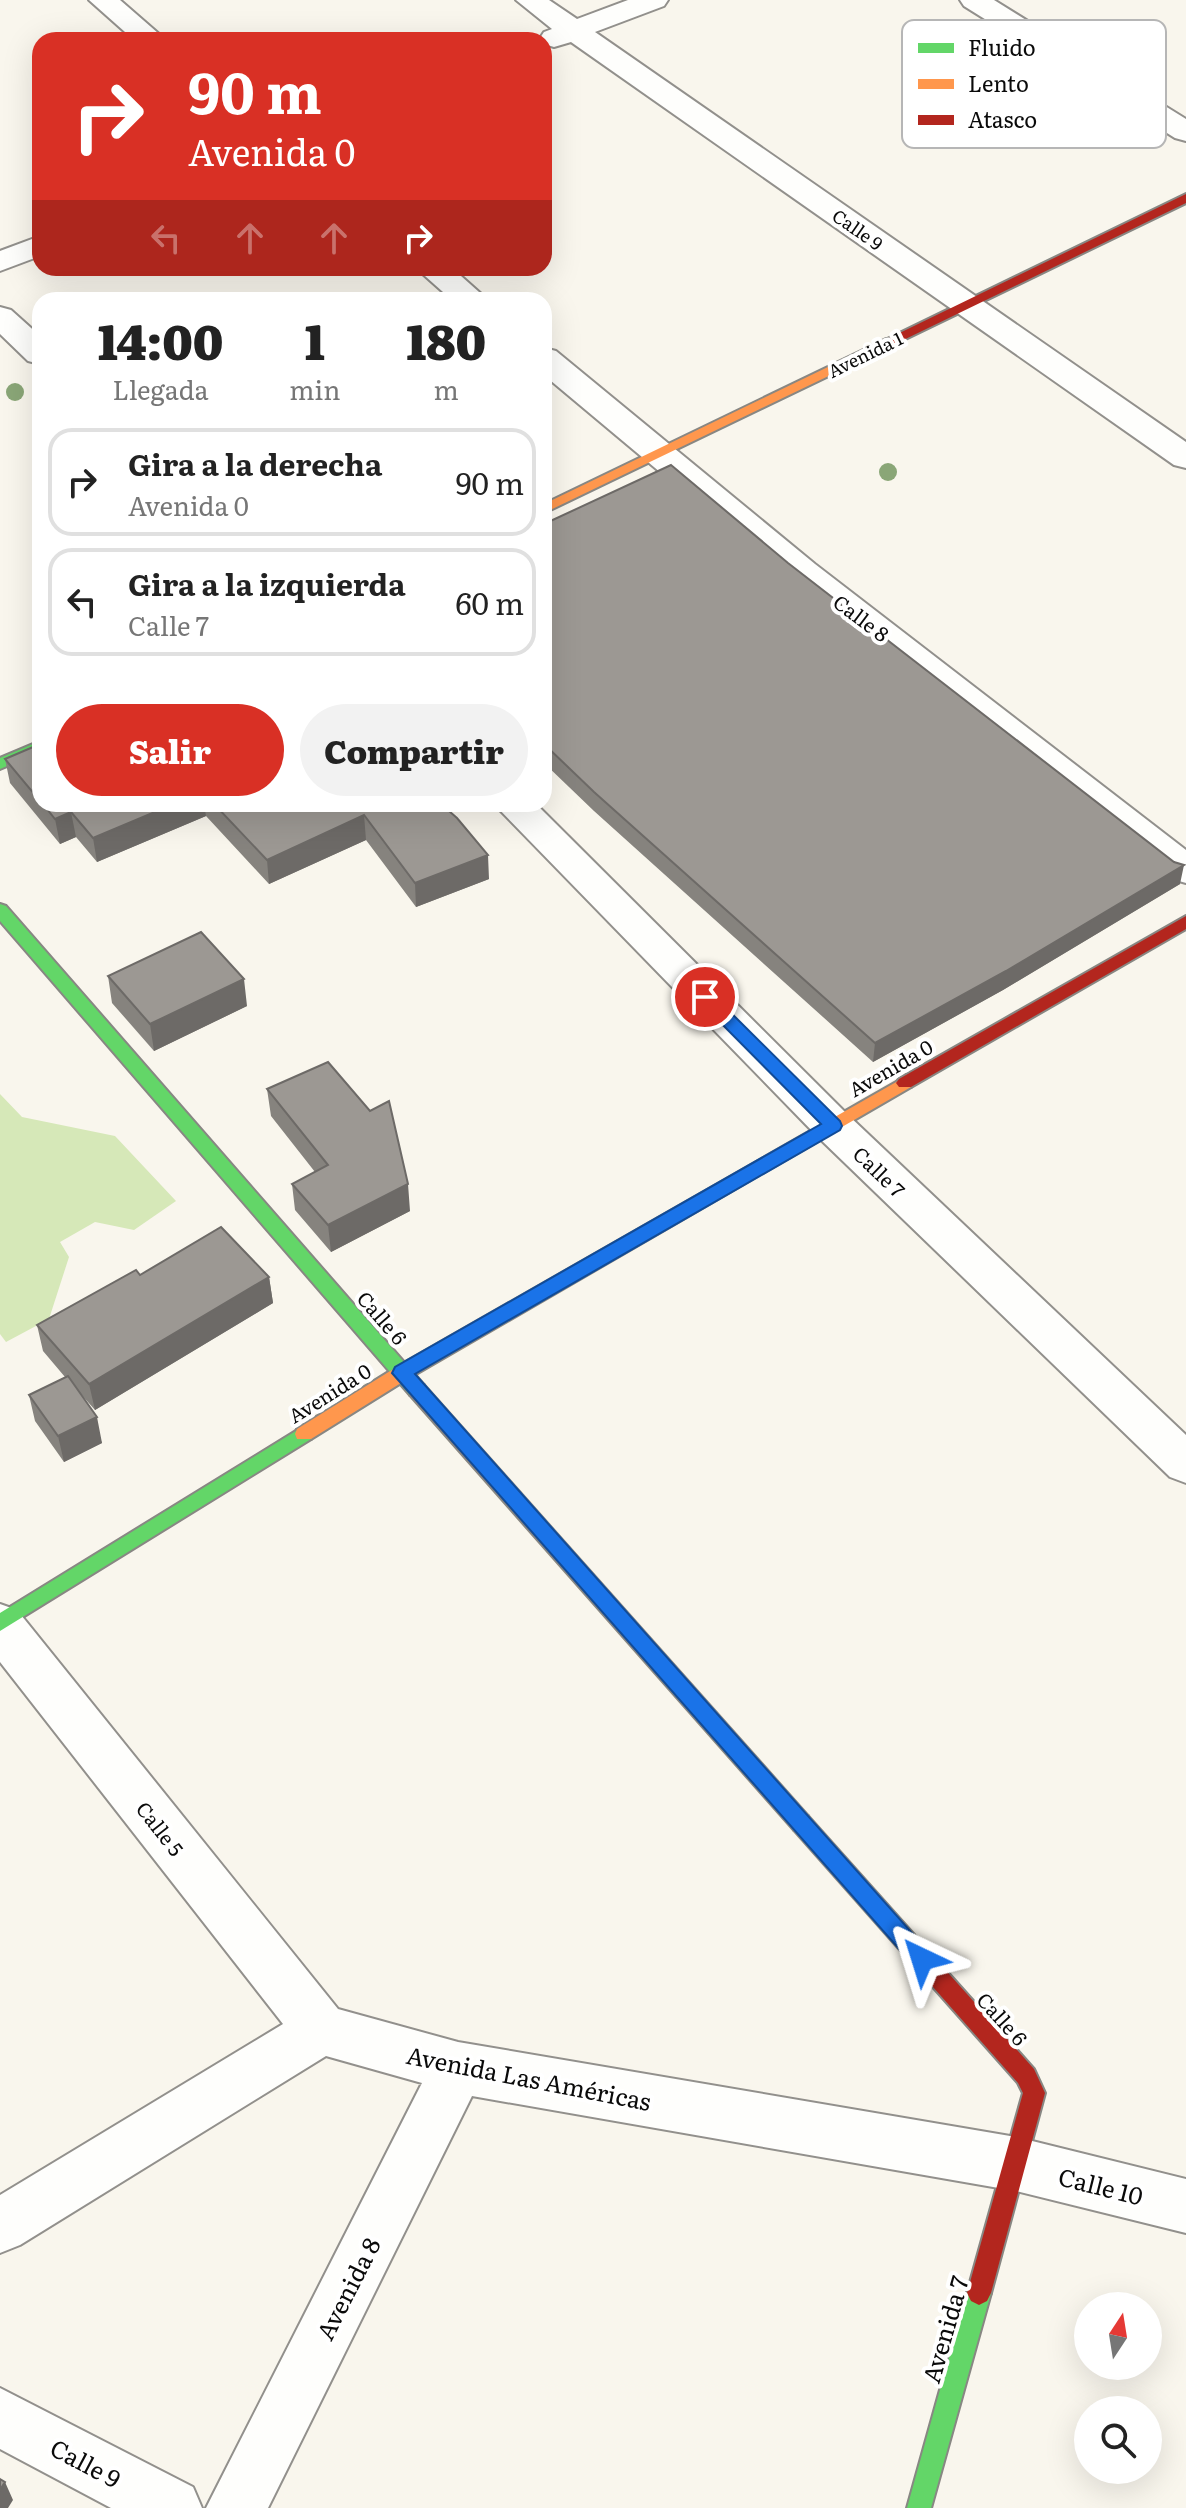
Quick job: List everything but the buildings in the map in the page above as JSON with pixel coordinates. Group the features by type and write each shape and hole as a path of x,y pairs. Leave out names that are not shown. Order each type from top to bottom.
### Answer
{"street":[{"path":"103,0 142,32"},
{"name":"Calle 9","path":"530,0 558,36 967,305 1186,458"},
{"path":"558,36 654,0"},
{"path":"974,0 1006,20"},
{"path":"1166,120 1186,132"},
{"name":"Avenida 1","path":"552,505 1186,198"},
{"path":"0,262 32,248"},
{"path":"442,276 462,292"},
{"path":"0,317 32,347"},
{"name":"Calle 8","path":"552,364 802,572 1186,870"},
{"path":"0,764 32,750"},
{"name":"Calle 7","path":"521,812 833,1126 1186,1464"},
{"name":"Calle 6","path":"0,910 402,1373 1026,2076 1034,2093 1016,2164"},
{"name":"Avenida 0","path":"0,1624 402,1373 1186,922"},
{"name":"Calle 5","path":"0,1624 321,2030"},
{"path":"0,2226 321,2030"},
{"name":"Avenida Las Américas","path":"321,2030 458,2068 1016,2164"},
{"name":"Avenida 8","path":"236,2508 458,2068"},
{"name":"Calle 10","path":"1016,2164 1186,2206"},
{"name":"Avenida 7","path":"919,2508 1016,2164"},
{"name":"Calle 9","path":"0,2417 172,2508"}],"green space":[{"path":"0,1094 22,1117 115,1136 176,1201 134,1230 95,1222 60,1242 69,1257 49,1319 6,1342 0,1334"}],"traffic: fast":[{"path":"0,764 32,750"},
{"path":"0,910 417,1390"},
{"path":"0,1623 304,1434"},
{"path":"919,2508 979,2293"}],"traffic: slow":[{"path":"552,505 886,343"},
{"path":"304,1434 402,1373 905,1083"},
{"path":"417,1390 801,1823"}],"traffic: jam":[{"path":"886,343 1186,198"},
{"path":"905,1083 1186,922"},
{"path":"801,1823 1026,2076 1034,2093 979,2293"}],"route":[{"path":"705,997 833,1126 402,1373 922,1959"}]}
